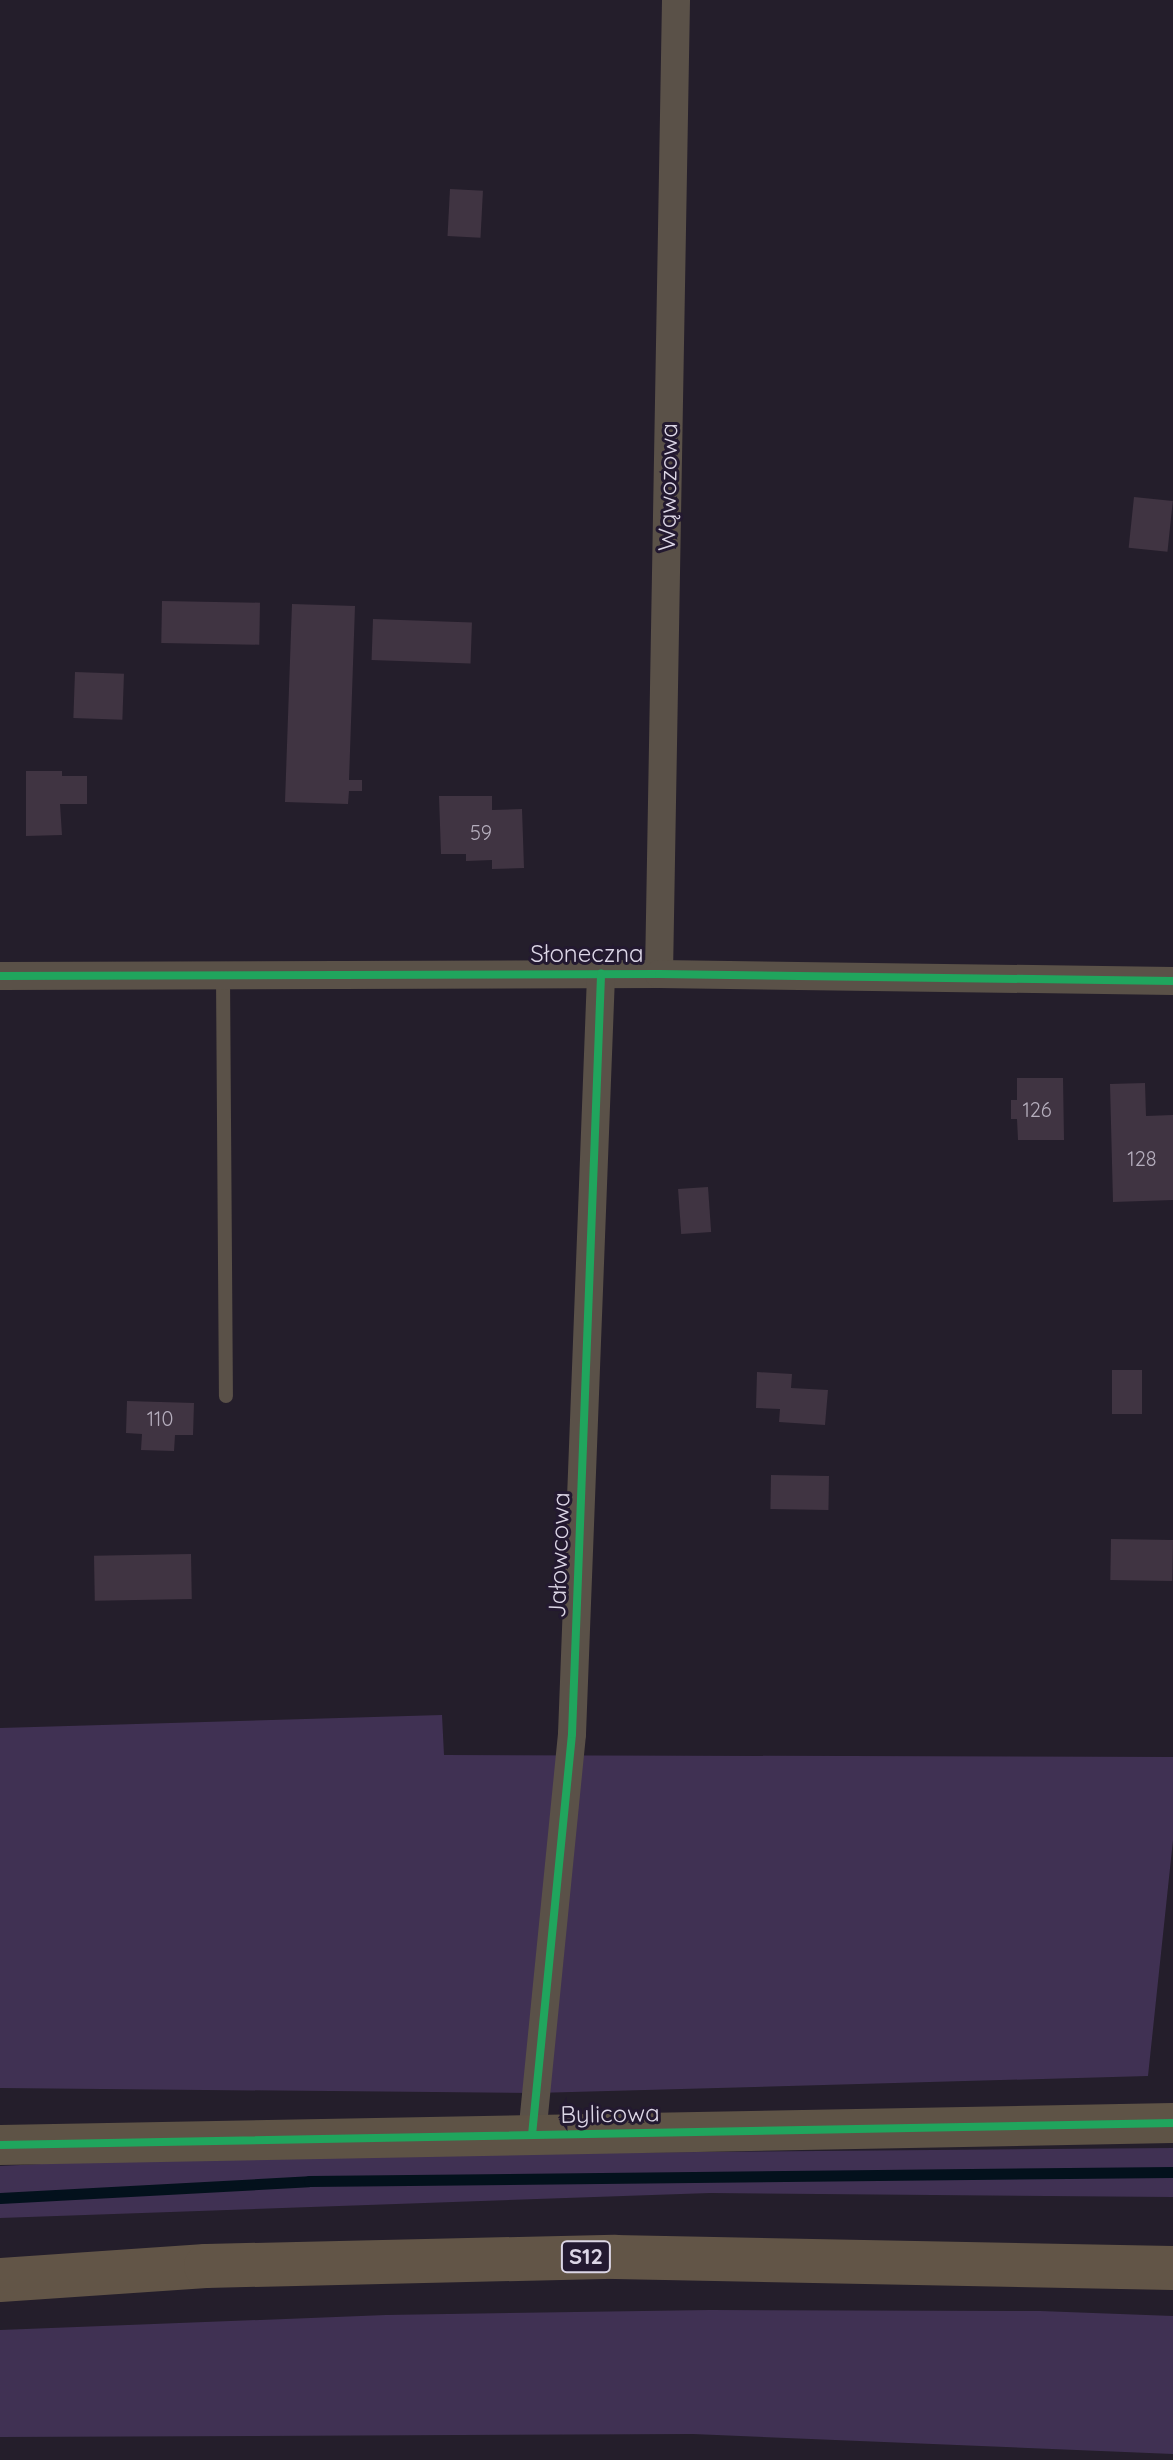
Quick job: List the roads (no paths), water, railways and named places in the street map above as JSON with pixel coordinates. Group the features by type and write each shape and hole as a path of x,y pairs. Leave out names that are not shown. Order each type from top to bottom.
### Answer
{"highway":[{"name":"S12","path":"0,2280 206,2266 615,2257 1173,2268"}],"street":[{"name":"Wąwozowa","path":"659,974 676,0"},
{"name":"Jałowcowa","path":"532,2135 572,1734 601,974"},
{"name":"Słoneczna","path":"0,976 659,974 1173,981"},
{"name":"Bylicowa","path":"0,2145 1173,2123"}],"lane":[{"path":"223,976 226,1396"}],"waterway":[{"path":"0,2198 309,2181 1173,2172"}]}
